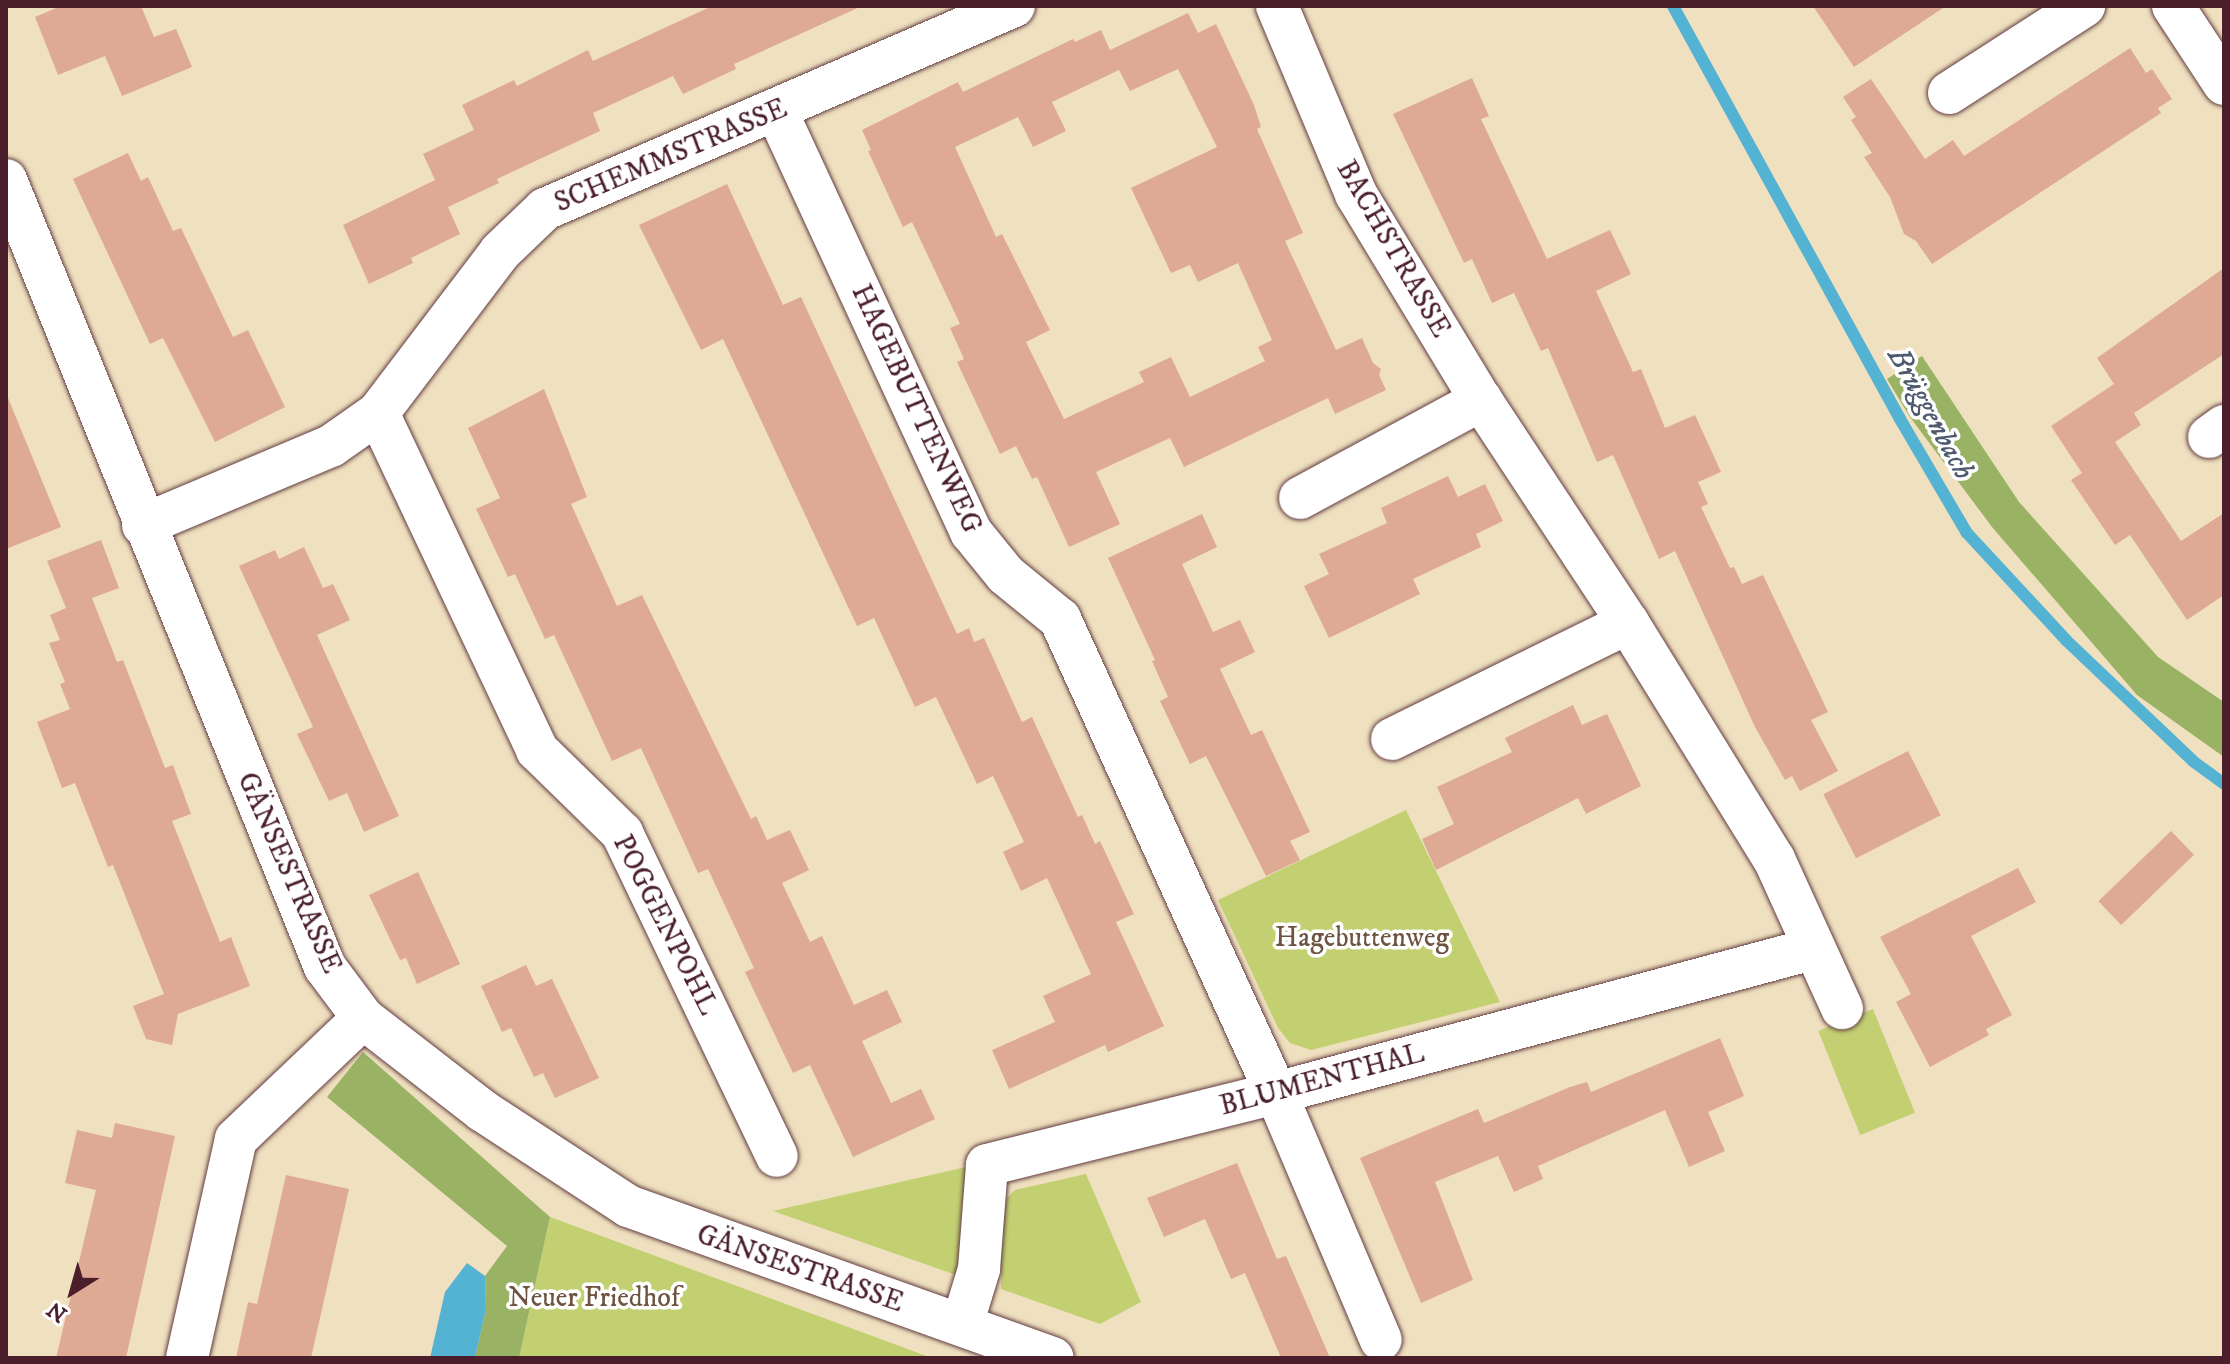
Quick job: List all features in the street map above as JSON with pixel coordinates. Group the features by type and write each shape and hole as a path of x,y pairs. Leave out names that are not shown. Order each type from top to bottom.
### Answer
{"street":[{"name":"SCHEMMSTRASSE","path":"143,525 331,446 378,413 500,252 545,209 1014,6"},
{"name":"BACHSTRASSE","path":"1277,6 1356,194 1481,400 1628,623 1774,859 1812,949 1842,1008"},
{"path":"1949,93 2084,6"},
{"path":"2173,6 2224,84"},
{"name":"HAGEBUTTENWEG","path":"776,110 971,532 1006,575 1060,619 1276,1093 1381,1340"},
{"name":"GÄNSESTRASSE","path":"6,180 143,525 325,967 363,1018 483,1111 628,1206 1053,1358"},
{"path":"1300,498 1481,400"},
{"name":"POGGENPOHL","path":"378,413 537,750 622,833 777,1156"},
{"path":"1392,739 1628,623"},
{"name":"BLUMENTHAL","path":"962,1325 979,1269 987,1165 1276,1093 1812,949"},
{"path":"187,1358 236,1139 363,1018"}],"green space":[{"path":"1922,356 2019,502 2158,657 2224,702 2224,757 2137,695 1992,527 1910,417 1887,379"},
{"name":"Hagebuttenweg","path":"1406,810 1500,1002 1311,1050 1290,1043 1278,1028 1218,900"},
{"path":"1873,1009 1915,1113 1860,1135 1818,1031"},
{"path":"363,1052 550,1217 519,1358 475,1358 486,1309 485,1276 507,1246 327,1097"},
{"path":"966,1167 962,1277 773,1211"},
{"path":"1086,1174 1141,1302 1100,1324 1001,1289 1001,1204 1015,1190"},
{"name":"Neuer Friedhof","path":"550,1217 932,1358 519,1358"}],"water":[{"path":"467,1263 485,1276 486,1309 475,1358 430,1358 445,1292"}],"building":[{"path":"61,6 141,6 154,37 176,29 192,67 122,96 105,56 58,75 35,17"},
{"path":"712,6 862,6 734,64 736,69 683,94 673,76 593,113 600,131 497,179 499,183 448,207 460,234 411,258 413,263 369,284 343,225 435,180 423,154 474,130 462,105 514,80 517,86 588,50 593,61"},
{"path":"1813,6 1946,6 1854,67"},
{"path":"1188,13 1198,33 1216,24 1254,105 1261,127 1257,129 1303,233 1285,241 1336,350 1362,338 1373,363 1381,369 1379,375 1386,390 1335,414 1328,398 1184,467 1170,438 1096,472 1120,524 1069,547 1037,477 1032,479 1016,446 1000,454 957,362 964,359 950,328 960,324 912,222 903,227 868,151 871,150 862,130 958,82 963,92 1073,39 1075,42 1101,30 1110,50","holes":["1178,69 1217,147 1131,188 1171,273 1190,265 1198,282 1238,263 1272,340 1258,347 1265,361 1190,397 1171,357 1139,372 1144,382 1064,419 1026,342 1050,330 1002,234 996,237 955,147 1018,117 1033,147 1066,131 1052,102 1119,70 1130,91"]},
{"path":"2130,48 2146,73 2152,69 2172,99 2158,108 2161,113 1932,264 1916,241 1904,234 1890,197 1864,157 1872,153 1851,120 1856,117 1843,97 1871,79 1925,159 1953,140 1964,156"},
{"path":"1472,78 1489,116 1481,119 1547,259 1610,230 1631,274 1596,291 1633,372 1641,369 1665,428 1695,415 1721,472 1698,482 1708,504 1701,507 1730,568 1734,567 1742,584 1763,575 1828,712 1811,720 1838,771 1800,791 1792,776 1785,780 1755,727 1675,551 1659,559 1613,455 1597,462 1548,348 1541,351 1514,293 1492,303 1472,259 1464,263 1393,114"},
{"path":"128,153 141,181 148,177 173,231 181,228 233,337 248,330 285,407 215,442 163,338 150,344 73,179"},
{"path":"727,184 783,305 801,297 957,634 969,628 974,642 984,638 1022,722 1032,717 1078,817 1082,815 1095,844 1100,841 1134,914 1116,922 1164,1026 1108,1052 1105,1045 1009,1089 992,1050 1055,1022 1043,996 1091,974 1047,878 1021,891 1003,852 1024,842 993,776 977,784 936,697 915,707 874,618 857,626 723,339 701,350 639,225"},
{"path":"2224,268 2224,354 2134,413 2141,425 2115,442 2181,541 2224,513 2224,595 2187,620 2130,535 2115,545 2071,480 2082,473 2051,426 2114,384 2097,358"},
{"path":"544,389 587,497 571,504 617,606 642,595 751,819 756,816 767,840 790,830 809,870 782,883 810,942 822,936 854,1005 887,990 902,1022 862,1041 891,1103 921,1089 935,1119 853,1157 810,1065 793,1073 745,972 754,968 708,869 698,873 641,748 612,761 554,635 545,639 515,574 508,577 476,509 500,498 468,428"},
{"path":"6,393 61,527 6,549"},
{"path":"1448,476 1458,497 1485,484 1503,521 1476,534 1481,547 1413,579 1420,594 1329,638 1304,586 1329,574 1319,554 1387,523 1381,508"},
{"path":"1202,514 1217,547 1182,564 1213,632 1240,620 1255,652 1220,669 1251,735 1262,730 1310,832 1290,841 1300,860 1266,876 1206,756 1190,764 1160,701 1168,697 1152,661 1155,660 1108,558"},
{"path":"101,540 119,588 92,598 117,662 123,660 165,768 173,765 191,814 172,821 220,942 231,937 250,986 178,1014 172,1045 146,1039 133,1006 164,994 113,865 108,867 75,783 62,788 37,722 70,709 60,684 65,682 49,643 60,640 50,615 66,608 47,561"},
{"path":"304,547 323,588 333,584 350,620 317,635 399,816 364,832 347,793 329,801 297,734 313,727 239,566 275,550 279,559"},
{"path":"1573,705 1582,725 1607,714 1641,786 1586,814 1578,798 1436,870 1422,839 1454,824 1437,787 1512,752 1505,738"},
{"path":"1908,751 1941,815 1856,858 1823,794"},
{"path":"2171,831 2194,855 2121,925 2098,901"},
{"path":"2018,868 2036,902 1971,936 2012,1015 1986,1029 1989,1035 1930,1067 1896,1002 1911,994 1880,937"},
{"path":"418,872 460,964 417,984 406,958 400,960 369,895"},
{"path":"526,965 536,986 552,979 599,1078 555,1098 543,1073 534,1077 511,1028 502,1032 481,986"},
{"path":"1720,1038 1744,1096 1708,1112 1725,1151 1689,1167 1665,1110 1538,1166 1543,1179 1514,1192 1498,1156 1435,1182 1473,1280 1421,1303 1360,1158 1478,1109 1484,1123 1587,1082 1591,1092"},
{"path":"115,1123 175,1136 126,1358 56,1358 96,1190 65,1183 77,1130 112,1138"},
{"path":"1237,1163 1277,1259 1286,1256 1330,1358 1281,1358 1245,1273 1231,1279 1205,1219 1164,1237 1147,1198"},
{"path":"286,1175 349,1189 311,1358 236,1358 248,1302 257,1304"}],"waterway":[{"name":"Brüggenbach","path":"1673,6 1900,419 1967,533 2067,641 2194,762 2224,784"}]}
